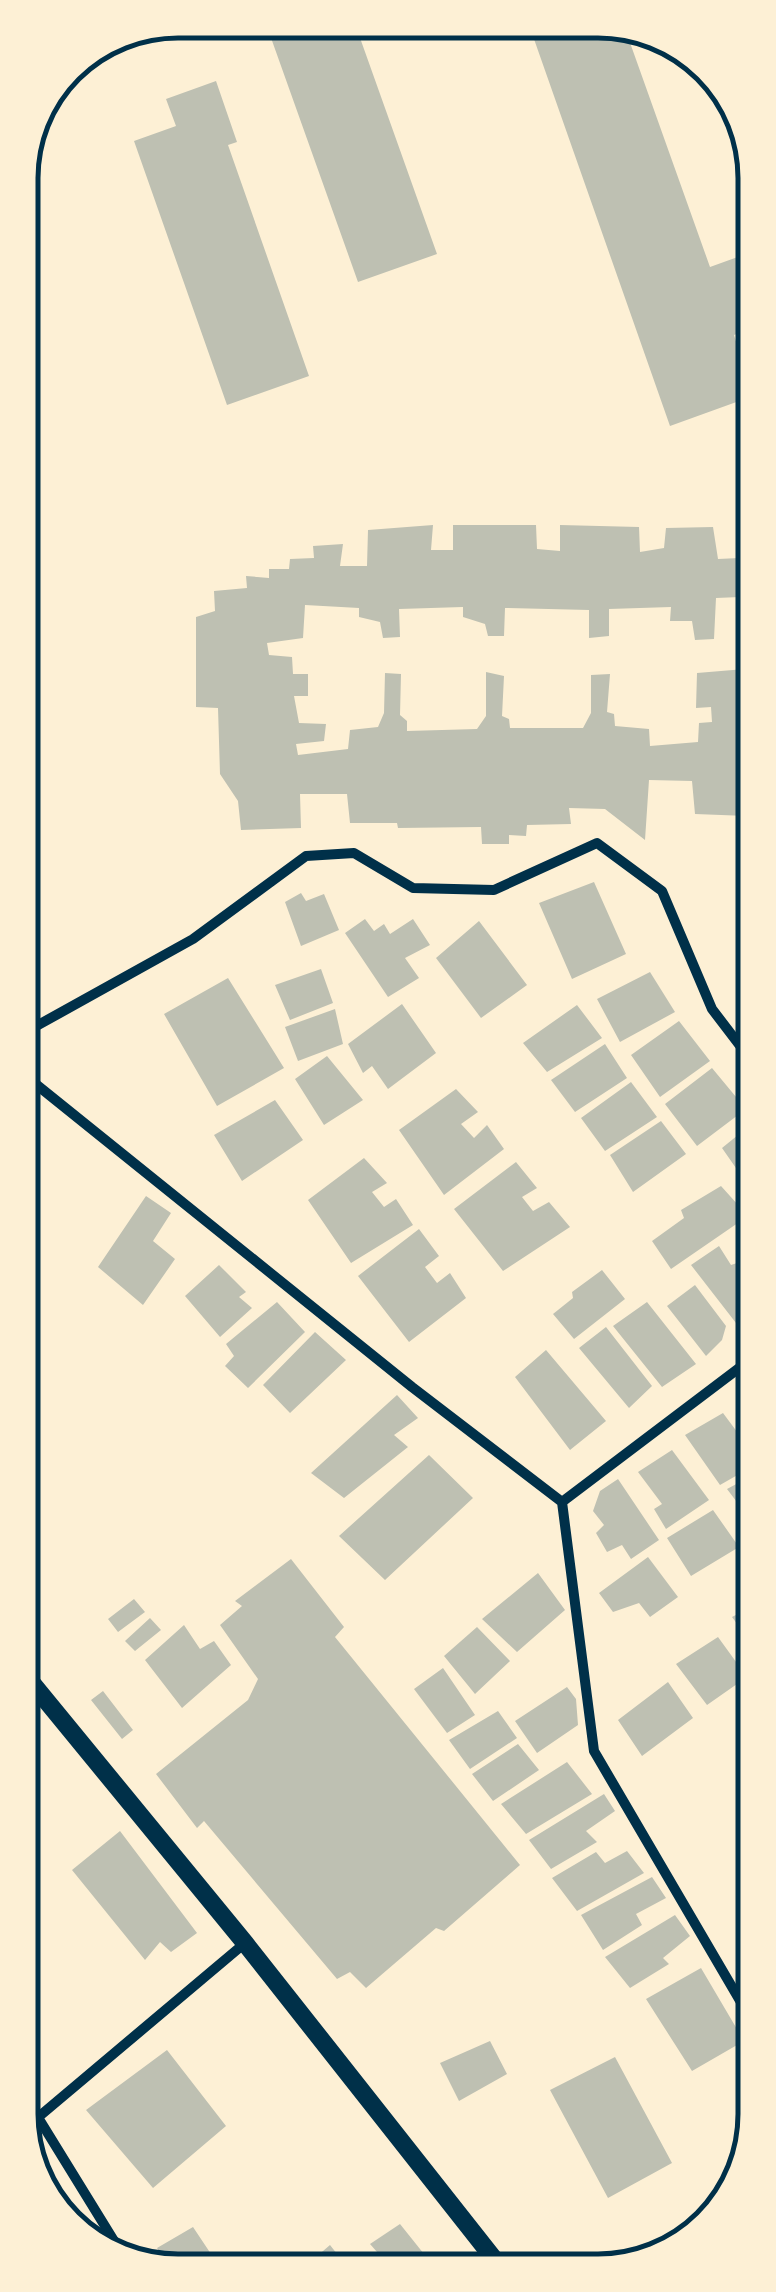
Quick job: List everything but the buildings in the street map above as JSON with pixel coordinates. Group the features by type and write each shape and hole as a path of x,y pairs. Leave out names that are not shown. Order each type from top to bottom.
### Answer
{"street":[{"path":"38,1025 193,939 306,856 354,853 414,888 494,890 597,843 662,891 712,1009 738,1043"},
{"path":"38,1086 396,1375 562,1502 594,1751 738,1997"},
{"path":"562,1502 738,1368"},
{"path":"38,1691 246,1943 490,2254"},
{"path":"112,2238 39,2118 246,1943"}]}
